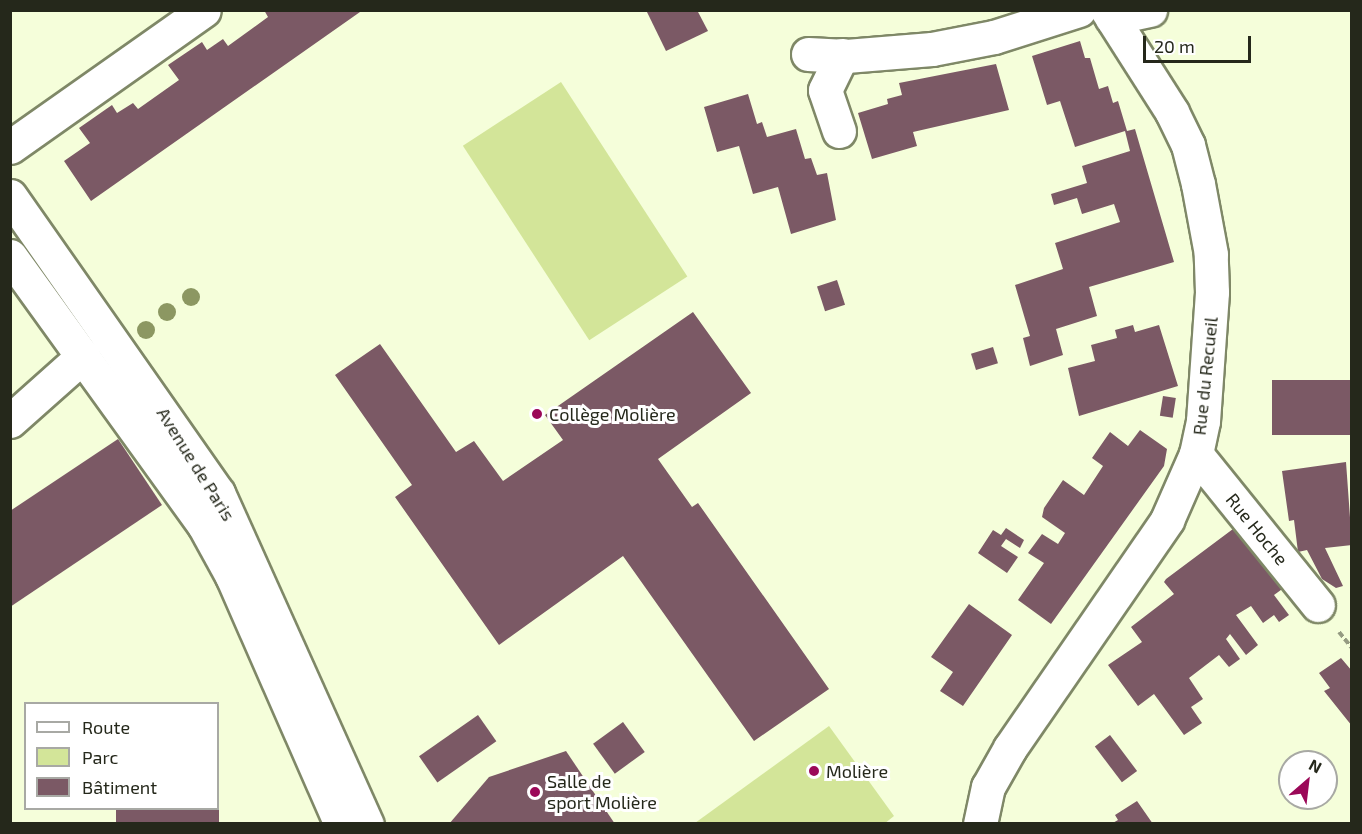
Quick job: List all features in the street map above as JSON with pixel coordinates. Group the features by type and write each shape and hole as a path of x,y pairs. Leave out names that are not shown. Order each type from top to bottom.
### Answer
{"street":[{"path":"10,147 204,10"},
{"path":"808,54 842,55 932,49 994,37 1079,10"},
{"path":"1110,14 1150,10"},
{"name":"Rue du Recueil","path":"980,824 988,787 1010,748 1144,558 1183,490 1196,454 1210,339 1212,282 1206,221 1188,145 1173,112 1110,14"},
{"path":"839,131 825,90 842,55"},
{"name":"Avenue de Paris","path":"10,196 218,493 367,824"},
{"name":"Avenue de Paris","path":"10,256 168,472 219,551 341,824"},
{"path":"10,421 83,356"},
{"name":"Rue Hoche","path":"1196,454 1318,605"},
{"name":"Rue du Recueil","path":"956,824 971,792 1010,748"}],"green space":[{"path":"561,82 687,277 589,340 463,146"},
{"name":"Molière","path":"829,726 894,816 884,824 695,823"}],"building":[{"path":"264,10 360,12 91,201 64,161 90,143 79,128 112,105 117,113 133,103 138,109 179,80 168,65 202,42 207,50 223,39 228,46 268,17"},
{"path":"646,10 697,10 708,31 666,51"},
{"path":"1080,41 1085,58 1090,58 1099,89 1108,86 1113,103 1118,101 1127,131 1135,129 1174,262 1089,287 1097,316 1056,329 1063,355 1030,366 1023,338 1030,336 1015,285 1063,269 1055,243 1120,222 1114,204 1082,214 1077,198 1054,205 1051,194 1087,183 1082,166 1130,151 1125,131 1075,147 1060,101 1047,105 1032,56"},
{"path":"996,64 1009,110 913,132 917,146 872,159 858,113 888,104 887,99 902,95 899,83"},
{"path":"748,94 757,124 762,122 767,137 796,129 805,159 811,158 817,175 827,173 836,220 791,234 778,187 753,194 739,146 717,152 704,107"},
{"path":"837,280 845,305 825,311 817,286"},
{"path":"693,312 751,393 658,459 692,507 698,503 829,689 754,741 623,556 499,645 395,497 412,485 335,375 380,344 456,452 474,441 503,481 563,440 545,415"},
{"path":"1133,325 1135,332 1159,325 1178,386 1079,416 1068,368 1095,361 1091,345 1117,338 1115,330"},
{"path":"993,347 998,363 976,370 971,354"},
{"path":"1272,380 1352,380 1352,435 1272,435"},
{"path":"1163,396 1176,398 1173,418 1160,416"},
{"path":"1140,430 1167,449 1164,466 1051,624 1018,600 1044,563 1028,553 1042,534 1058,544 1065,533 1042,517 1044,508 1063,480 1084,495 1103,466 1092,458 1110,432 1128,446"},
{"path":"118,439 162,505 10,607 10,511"},
{"path":"1346,462 1352,545 1325,548 1343,586 1336,588 1322,579 1307,550 1298,552 1294,520 1289,521 1282,471"},
{"path":"1237,526 1285,587 1274,595 1289,615 1279,622 1274,615 1263,623 1251,606 1236,615 1258,645 1246,655 1230,634 1226,639 1240,659 1229,667 1219,655 1189,678 1203,699 1191,707 1202,723 1184,735 1154,694 1138,706 1108,665 1142,642 1131,627 1174,594 1164,582 1166,579"},
{"path":"1006,528 1024,540 1020,548 1006,539 1001,546 1018,557 1007,573 978,553 993,530 1001,535"},
{"path":"969,604 1012,635 963,706 940,691 953,672 931,657"},
{"path":"1341,658 1352,671 1352,726 1324,691 1330,688 1319,673"},
{"path":"478,715 496,741 437,783 419,756"},
{"path":"623,722 645,752 615,774 593,744"},
{"path":"1110,735 1137,771 1122,782 1095,746"},
{"name":"Salle de sport Molière","path":"566,751 615,824 449,824 489,777"},
{"path":"1137,801 1153,824 1111,824 1118,820 1115,815"},
{"path":"116,810 219,810 219,824 116,824"}],"place":[{"name":"Collège Molière","path":"537,414"},
{"name":"Molière","path":"814,771"},
{"name":"Salle de sport Molière","path":"535,792"}]}
